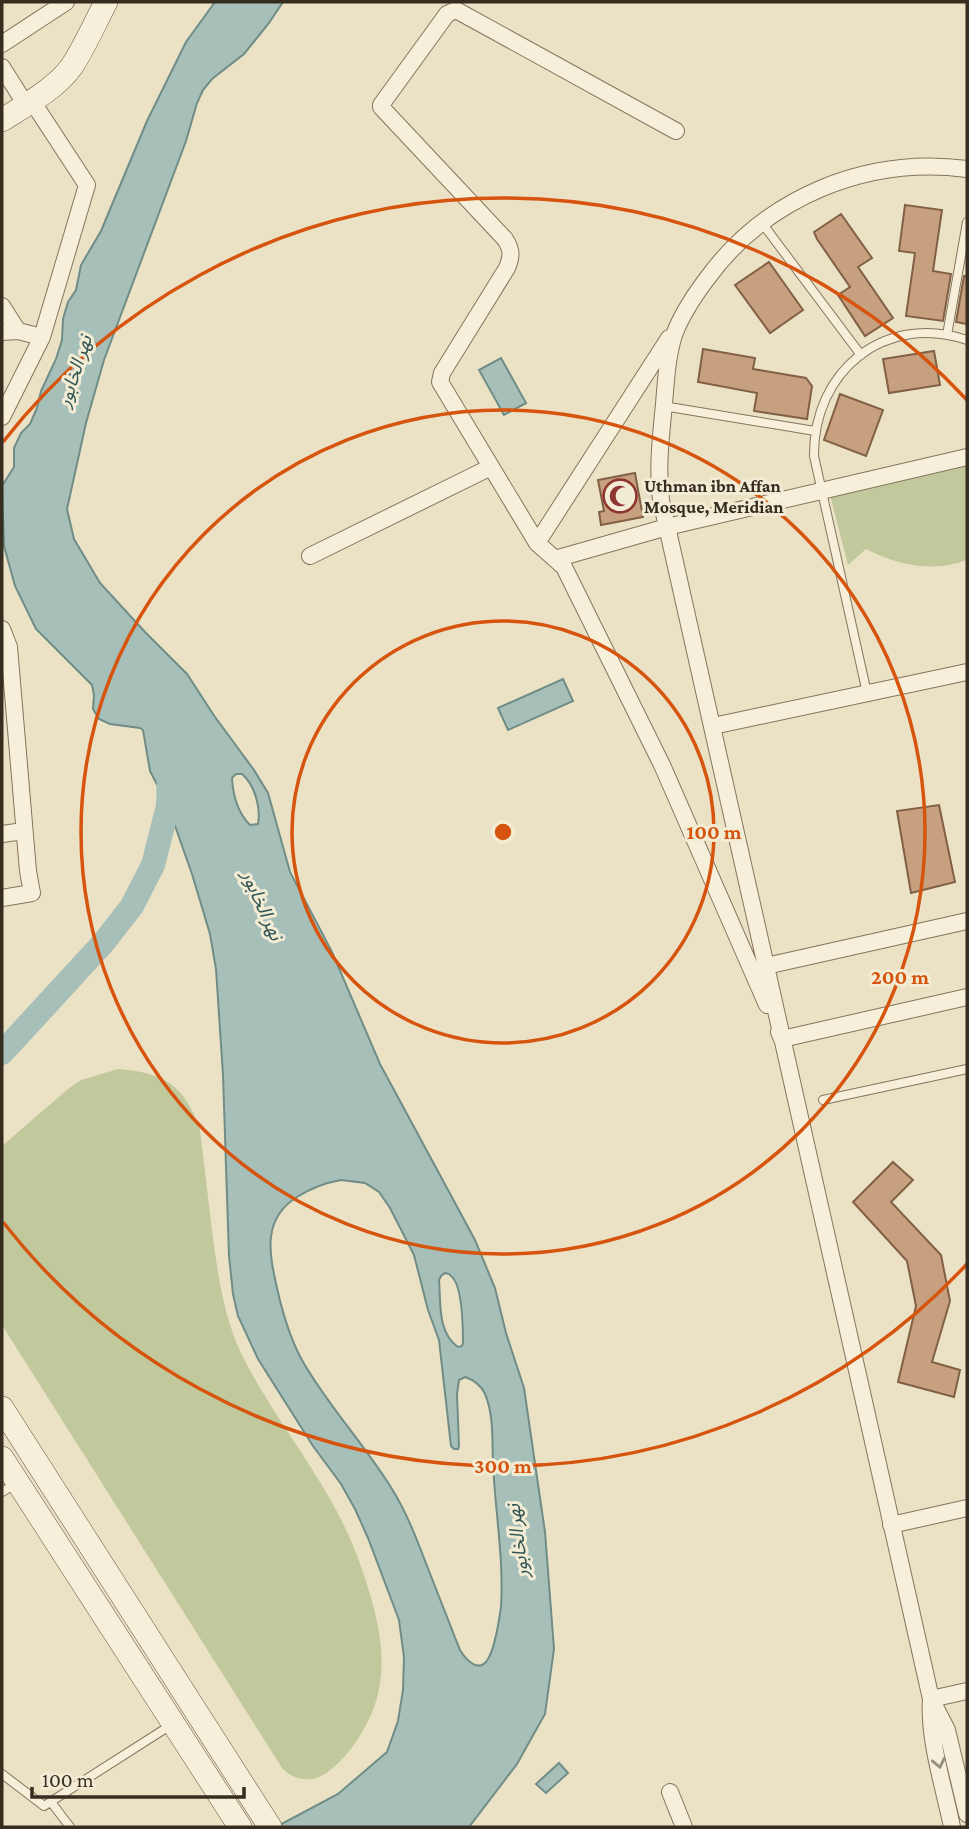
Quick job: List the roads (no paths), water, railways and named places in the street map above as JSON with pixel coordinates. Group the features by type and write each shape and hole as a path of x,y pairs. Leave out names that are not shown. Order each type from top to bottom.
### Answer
{"street":[{"path":"2,44 66,2"},
{"path":"2,120 60,80 72,67 106,2"},
{"path":"676,131 456,10 447,14 381,103 381,107 505,239 510,248 511,258 507,268 442,373 440,382 537,543 564,567 662,765 782,1039"},
{"path":"2,67 87,185 42,337 2,417"},
{"path":"537,543 714,269 730,250 762,222 809,193 855,176 903,167 967,169"},
{"path":"2,306 10,332 42,337"},
{"path":"687,310 675,334 669,355 659,482 931,1699 932,1731 953,1827"},
{"path":"555,559 667,527 967,457"},
{"path":"310,556 491,467"},
{"path":"2,629 9,647 24,831 32,893 2,898"},
{"path":"713,726 967,672"},
{"path":"2,834 24,831"},
{"path":"766,967 967,921"},
{"path":"782,1039 967,997"},
{"path":"2,1408 265,1819"},
{"path":"2,1458 10,1487 174,1724 239,1825"},
{"path":"891,1525 967,1508"},
{"path":"931,1699 967,1691"},
{"path":"931,1699 947,1730 967,1814"},
{"path":"214,1786 235,1772"},
{"path":"670,1792 684,1827"}],"lane":[{"path":"762,222 862,355"},
{"path":"947,335 967,222"},
{"path":"867,693 814,456 815,431 820,410 843,370 881,343 926,333 967,340"},
{"path":"663,407 815,431"},
{"path":"823,1100 967,1069"},
{"path":"2,1774 44,1806 174,1724"},
{"path":"51,1802 70,1827"}],"water":[{"name":"نهر الخابور","path":"215,2 283,2 244,54 212,79 197,103 186,141 104,360 86,423 67,509 74,539 100,583 187,674 268,793 290,872 332,952 380,1064 475,1240 495,1288 524,1388 545,1532 554,1649 545,1714 517,1764 469,1827 276,1827 338,1794 387,1752 398,1721 403,1690 404,1657 399,1620 355,1509 258,1359 238,1316 229,1256 223,1075 216,969 210,934 192,874 168,806 150,771 143,730 110,724 99,719 93,709 92,685 36,629 15,586 4,546 2,486 14,467 14,448 21,433 30,424 56,359 62,340 63,319 68,302 76,290 81,265 101,231 147,121 186,42","holes":["236,774 242,774 254,790 258,804 258,824 250,825 239,810 232,778","341,1180 365,1183 379,1192 390,1208 414,1255 439,1340 451,1446 454,1449 459,1446 459,1380 465,1377 477,1383 488,1402 502,1589 495,1641 488,1659 481,1665 473,1664 460,1650 415,1537 392,1489 306,1367 285,1319 272,1262 273,1226 286,1206 318,1186","449,1274 458,1287 462,1346 458,1347 451,1341 443,1325 440,1307 441,1276"]},
{"path":"501,358 526,403 504,415 479,370"},
{"path":"563,679 573,701 508,730 498,708"},
{"path":"559,1763 568,1773 546,1793 536,1784"}],"waterway":[{"path":"2,1053 104,942 132,906 153,865 168,806 169,774"}],"place":[{"name":"Uthman ibn Affan Mosque, Meridian","path":"620,496"}]}
